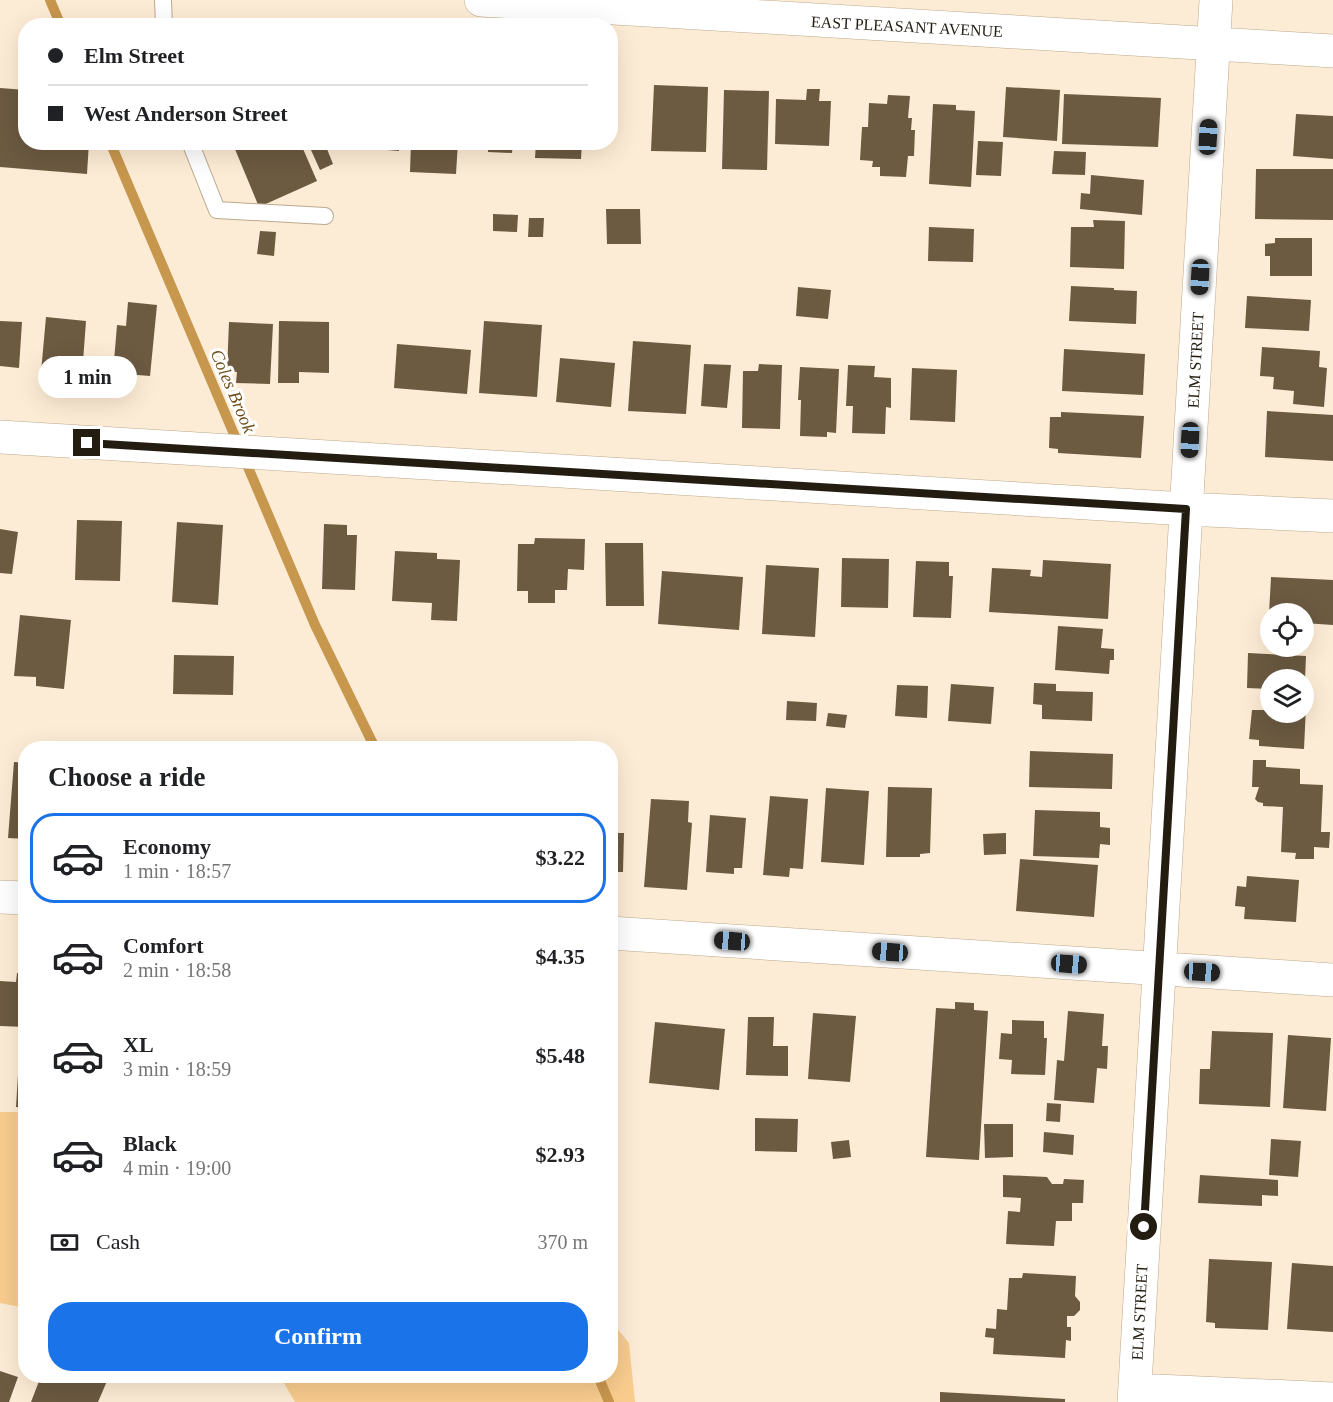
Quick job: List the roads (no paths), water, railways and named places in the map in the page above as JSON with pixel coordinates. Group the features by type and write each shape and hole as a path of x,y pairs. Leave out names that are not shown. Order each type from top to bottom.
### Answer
{"street":[{"name":"EAST PLEASANT AVENUE","path":"481,0 1333,51"},
{"name":"ELM STREET","path":"1134,1396 1216,0"},
{"path":"0,437 1333,516"},
{"path":"0,897 18,898"},
{"path":"618,934 1333,980"},
{"path":"1134,1396 1333,1399"}],"lane":[{"path":"164,0 164,18"},
{"path":"193,150 217,210 325,216"}],"waterway":[{"name":"Coles Brook","path":"50,0 58,18"},
{"name":"Coles Brook","path":"113,150 315,625 372,741"},
{"name":"Coles Brook","path":"601,1383 609,1402"}]}
